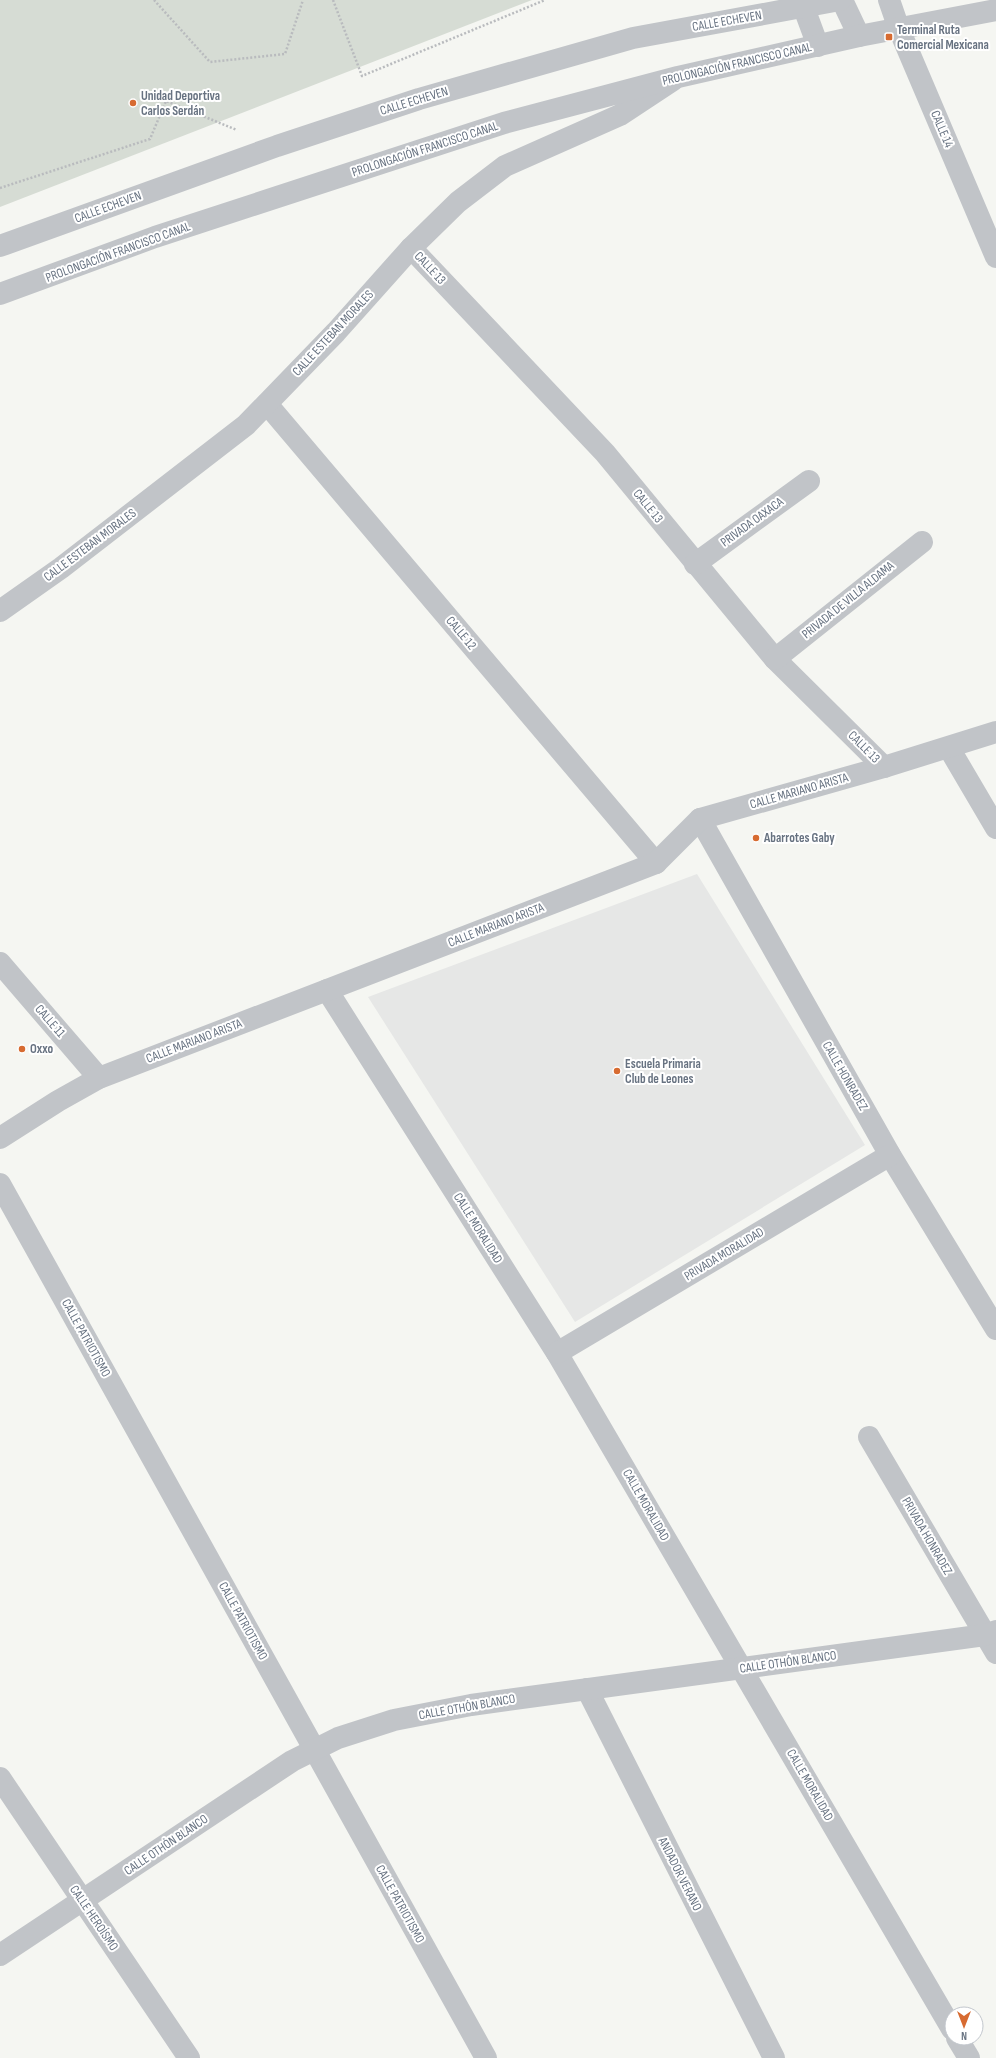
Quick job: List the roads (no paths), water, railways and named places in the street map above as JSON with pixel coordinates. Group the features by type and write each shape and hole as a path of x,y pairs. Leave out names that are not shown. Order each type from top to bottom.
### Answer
{"street":[{"name":"CALLE ECHEVEN","path":"0,246 277,146 419,99 634,38 802,3 841,0"},
{"path":"841,0 859,36 996,10"},
{"name":"CALLE 14","path":"889,0 899,29 996,257"},
{"path":"802,3 818,46"},
{"name":"PROLONGACIÓN FRANCISCO CANAL","path":"0,294 154,237 504,123 678,77 859,36"},
{"name":"CALLE ESTEBAN MORALES","path":"0,611 169,486 246,425 336,332 411,248 458,202 505,166 620,115 678,77"},
{"name":"CALLE 13","path":"411,248 605,453 695,564 775,659 884,767"},
{"name":"CALLE 12","path":"267,404 656,863"},
{"name":"PRIVADA OAXACA","path":"695,564 809,480"},
{"name":"PRIVADA DE VILLA ALDAMA","path":"775,659 922,542"},
{"name":"CALLE MARIANO ARISTA","path":"0,1138 58,1101 99,1078 656,863 700,819 884,767 996,732"},
{"path":"948,748 996,828"},
{"name":"CALLE HONRADEZ","path":"700,819 890,1155 996,1329"},
{"name":"CALLE 11","path":"0,963 99,1078"},
{"name":"CALLE MORALIDAD","path":"327,990 557,1353 944,2015"},
{"name":"PRIVADA MORALIDAD","path":"557,1353 890,1155"},
{"name":"CALLE PATRIOTISMO","path":"0,1184 486,2058"},
{"name":"PRIVADA HONRADEZ","path":"869,1437 992,1640"},
{"name":"CALLE OTHÓN BLANCO","path":"0,1955 292,1761 338,1738 394,1720 470,1705 741,1668 992,1640"},
{"name":"ANDADOR VERANO","path":"587,1689 774,2058"},
{"name":"CALLE HEROÍSMO","path":"0,1778 189,2058"},
{"path":"962,2046 969,2058"}],"place":[{"name":"Terminal Ruta Comercial Mexicana","path":"889,37"},
{"name":"Unidad Deportiva Carlos Serdán","path":"133,103"},
{"name":"Abarrotes Gaby","path":"756,838"},
{"name":"Oxxo","path":"22,1049"},
{"name":"Escuela Primaria Club de Leones","path":"617,1071"}]}
